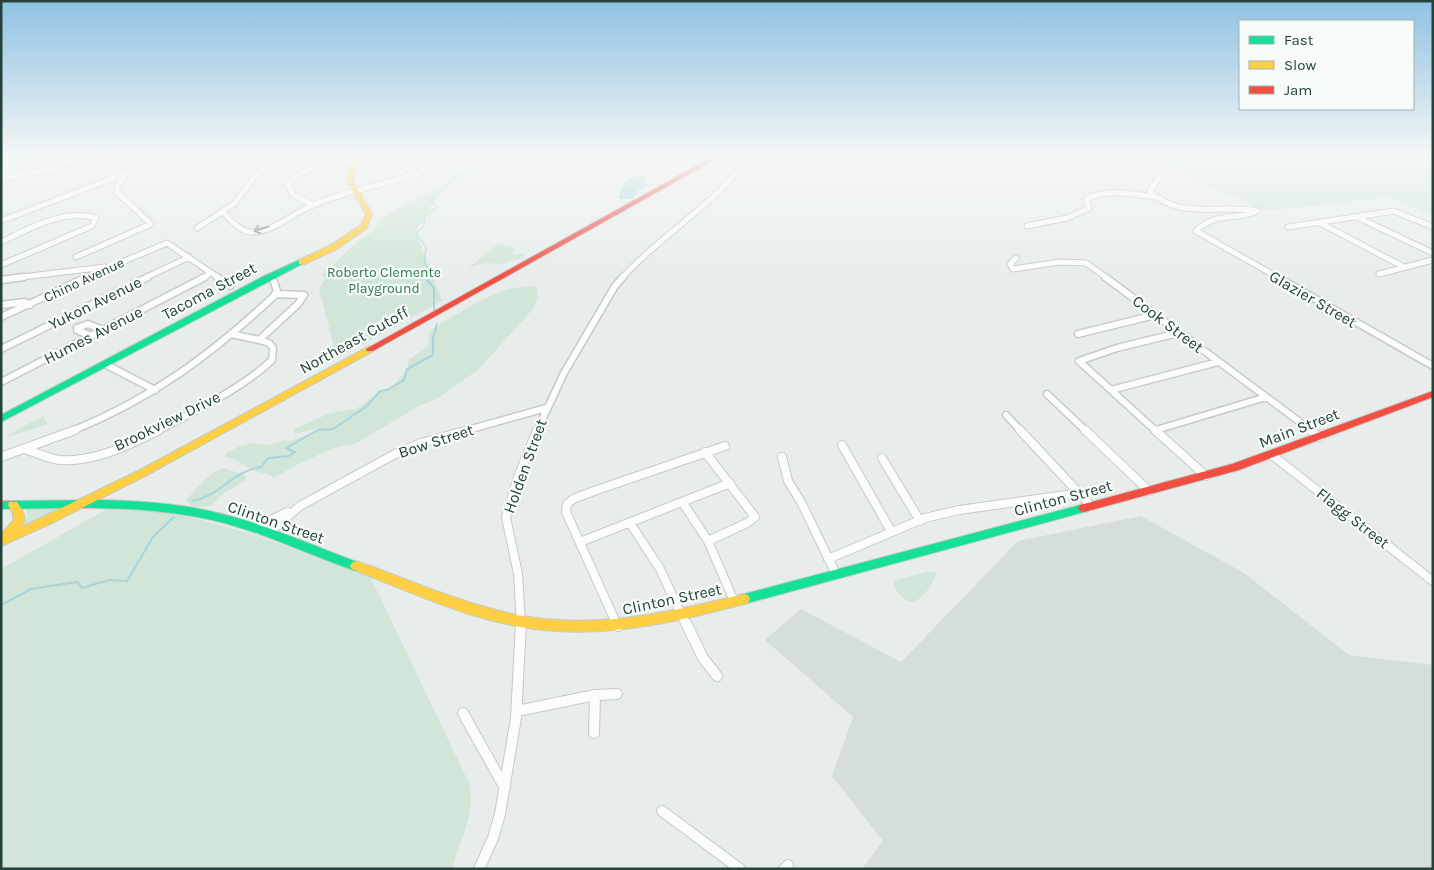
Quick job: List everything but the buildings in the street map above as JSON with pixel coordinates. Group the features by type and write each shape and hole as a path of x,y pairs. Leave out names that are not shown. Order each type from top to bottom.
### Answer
{"main road":[{"name":"Tacoma Street","path":"1,419 267,278 322,253 350,237 364,226 369,214 358,198"},
{"name":"Northeast Cutoff","path":"1,541 84,504 123,484 645,198"},
{"name":"Main Street","path":"1173,484 1206,476 1272,455 1433,394"},
{"path":"120,504 116,496 123,484"},
{"name":"Clinton Street","path":"1,505 120,504 184,510 241,523 443,599 509,620 556,626 618,626 682,615 1173,484"},
{"path":"1,541 16,526 20,519 19,511 13,505"}],"street":[{"path":"1,221 62,198"},
{"path":"76,257 151,224 123,198"},
{"path":"197,228 223,212 239,198"},
{"path":"300,198 313,205"},
{"path":"223,212 243,229 253,232 267,228 313,205 339,198"},
{"name":"Holden Street","path":"479,869 493,838 505,788 517,711 521,665 521,621 518,574 506,517 518,477 546,408 601,308 630,268 710,198"},
{"path":"1027,226 1085,211 1089,208 1086,199 1089,198"},
{"name":"Glazier Street","path":"1156,198 1168,205 1182,208 1257,211 1212,222 1196,231 1433,366"},
{"path":"1288,227 1396,211 1433,228"},
{"path":"1,242 54,220 74,214 85,214 95,217 96,220 93,224 46,247 1,265"},
{"path":"1357,217 1433,253"},
{"path":"1320,222 1404,267"},
{"name":"Chino Avenue","path":"1,317 168,242 189,257"},
{"path":"189,257 230,286"},
{"name":"Yukon Avenue","path":"1,349 189,257"},
{"name":"Cook Street","path":"1016,258 1010,264 1012,269 1060,262 1086,263 1320,437"},
{"path":"1379,274 1433,260"},
{"path":"1,280 111,266"},
{"name":"Humes Avenue","path":"1,382 206,277 208,271"},
{"path":"1,457 76,429 155,390 204,357 231,334 275,294 276,286 274,282"},
{"path":"231,334 259,340 298,304 304,295 275,294"},
{"path":"1,305 25,302 30,305"},
{"path":"1078,334 1155,315"},
{"path":"91,336 77,330 77,328 88,324 103,330"},
{"path":"1178,333 1117,348 1079,361 1206,476"},
{"name":"Brookview Drive","path":"25,449 54,459 83,458 120,446 160,428 197,409 265,366 273,357 273,348 269,343 259,340"},
{"path":"1111,390 1218,362"},
{"path":"105,364 155,390"},
{"path":"1047,394 1149,491"},
{"path":"1156,430 1266,397"},
{"name":"Bow Street","path":"263,531 305,503 408,448 546,408"},
{"path":"1006,415 1091,506"},
{"path":"842,445 891,531"},
{"path":"618,626 565,509 567,504 573,499 725,446"},
{"path":"705,452 755,517 747,523 708,541"},
{"name":"Flagg Street","path":"1272,455 1433,581"},
{"path":"782,457 788,481 801,502 836,574"},
{"path":"882,458 920,520"},
{"path":"580,542 730,483"},
{"name":"Clinton Street","path":"828,559 920,520 958,510 1080,494"},
{"path":"683,503 708,541 734,601"},
{"path":"630,523 653,557 696,648 704,662 717,676"},
{"path":"517,711 595,696 617,694"},
{"path":"594,733 595,696"},
{"path":"463,713 505,788"},
{"path":"662,811 740,869"}],"shaded area":[{"path":"1141,516 1244,573 1349,655 1433,665 1433,869 862,869 883,841 832,776 853,717 765,640 801,609 901,662 1018,541"}],"green space":[{"name":"Roberto Clemente Playground","path":"418,198 438,198 416,231 442,301 337,358 319,289 326,278 322,275 357,242 373,231 384,216"},
{"path":"1235,198 1386,198 1263,211"},
{"path":"1392,198 1433,198 1433,216"},
{"path":"498,244 511,246 515,249 512,254 524,254 523,258 501,264 485,263 468,268"},
{"path":"533,286 537,288 538,294 532,310 478,370 438,398 419,406 357,443 337,447 300,463 274,478 225,457 226,453 240,446 254,443 267,445 285,440 291,441 317,431 317,428 296,434 293,432 294,429 330,413 356,409 380,392 389,390 408,369 408,360 428,347 430,331 453,316 493,295 520,287"},
{"path":"43,416 48,424 8,437 6,436"},
{"path":"224,468 245,475 246,480 223,494 212,505 206,507 191,506 186,500 208,477"},
{"path":"26,509 64,509 18,530 27,517"},
{"path":"107,509 169,512 198,519 252,534 370,576 469,783 471,794 469,816 452,869 1,869 1,569"},
{"path":"926,572 937,572 924,595 914,602 903,598 896,590 893,581"}],"water":[{"path":"620,198 634,198 633,199"}],"waterway":[{"path":"434,198 429,202 438,206 424,218 424,226 416,233 426,247 424,263 427,267 427,280 434,288 434,309"},
{"path":"192,501 211,494 242,473 261,467 268,458 289,456 295,452 286,448 318,430 333,429 367,406 380,391 387,390 404,380 407,369 433,355 433,338 437,324"},
{"path":"1,605 31,589 77,582 82,588 109,580 127,581 153,537 174,517"}],"traffic: fast":[{"path":"1,419 267,278 302,262"},
{"path":"1,505 129,505 205,514 244,524 282,537 356,566"},
{"path":"744,599 1084,508"}],"traffic: slow":[{"path":"302,262 334,247 364,226 369,214 360,198"},
{"path":"1,542 141,474 370,349"},
{"path":"6,536 19,522 19,514 13,505"},
{"path":"356,566 479,611 530,623 556,626 604,626 651,620 698,611 744,599"}],"traffic: jam":[{"path":"370,349 644,198"},
{"path":"1084,508 1235,467 1433,394"}]}
